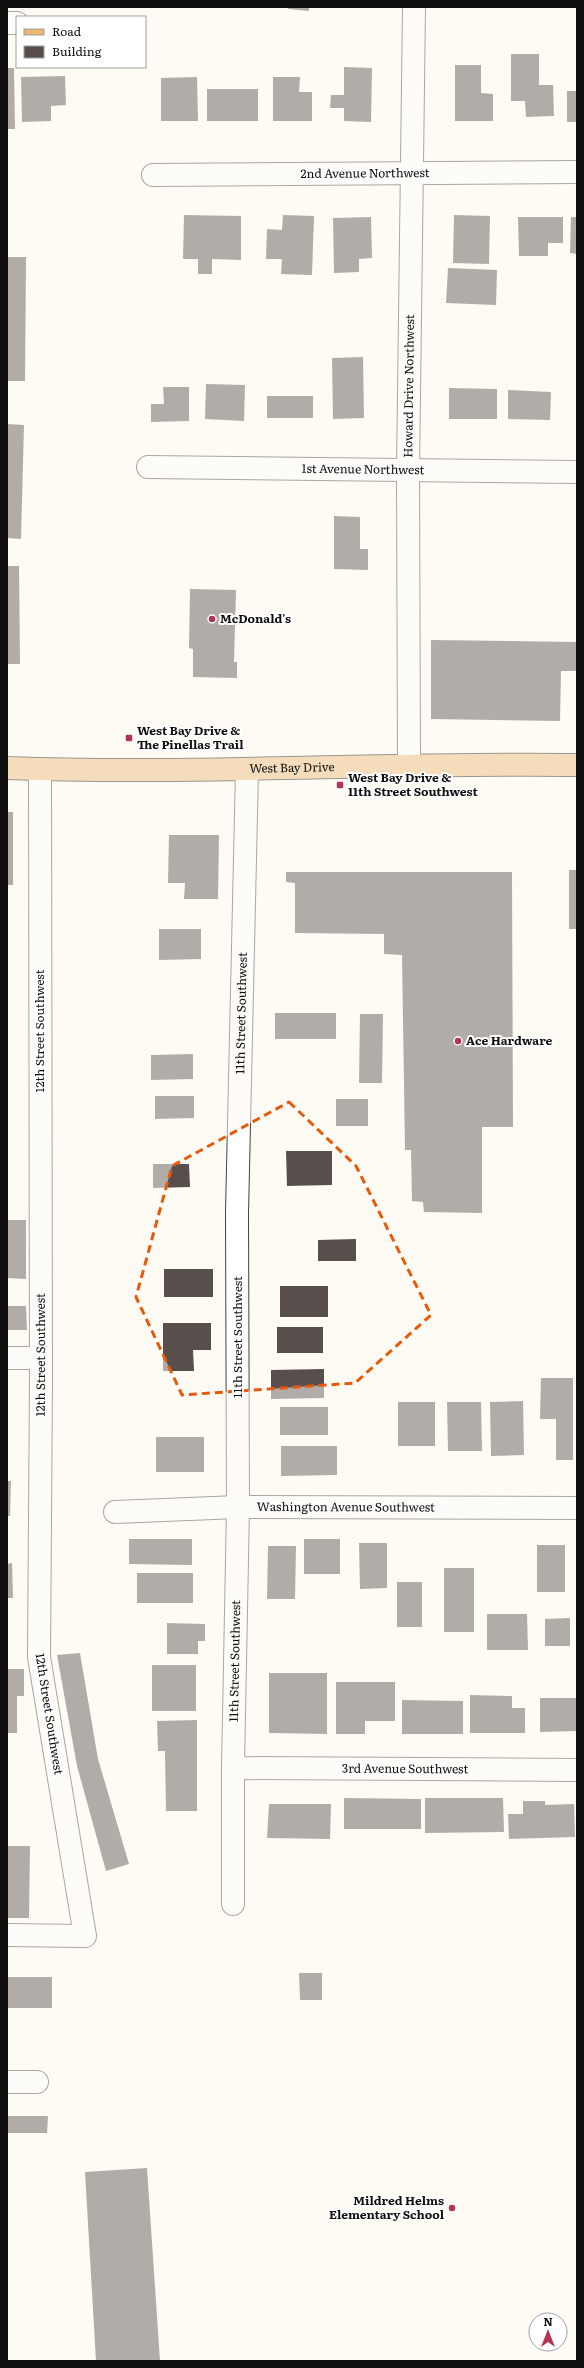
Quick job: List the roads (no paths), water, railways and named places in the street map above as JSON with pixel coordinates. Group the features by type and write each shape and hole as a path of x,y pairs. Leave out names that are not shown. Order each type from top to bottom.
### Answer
{"main road":[{"name":"West Bay Drive","path":"7,768 247,770 409,765 577,764"}],"street":[{"name":"Howard Drive Northwest","path":"409,765 408,472 414,7"},
{"name":"2nd Avenue Northwest","path":"152,175 577,172"},
{"name":"1st Avenue Northwest","path":"148,467 408,472 577,472"},
{"name":"12th Street Southwest","path":"7,1935 86,1936 38,1656 41,1358 40,769"},
{"name":"11th Street Southwest","path":"233,1904 233,1768 238,1507 237,1213 247,770"},
{"path":"7,1358 41,1358"},
{"name":"Washington Avenue Southwest","path":"115,1512 238,1507 577,1508"},
{"name":"3rd Avenue Southwest","path":"233,1768 577,1770"},
{"path":"7,2082 37,2082"}],"place":[{"name":"McDonald's","path":"212,619"},
{"name":"West Bay Drive & The Pinellas Trail","path":"129,738"},
{"name":"West Bay Drive & 11th Street Southwest","path":"340,785"},
{"name":"Ace Hardware","path":"458,1041"},
{"name":"Mildred Helms Elementary School","path":"452,2208"}]}
